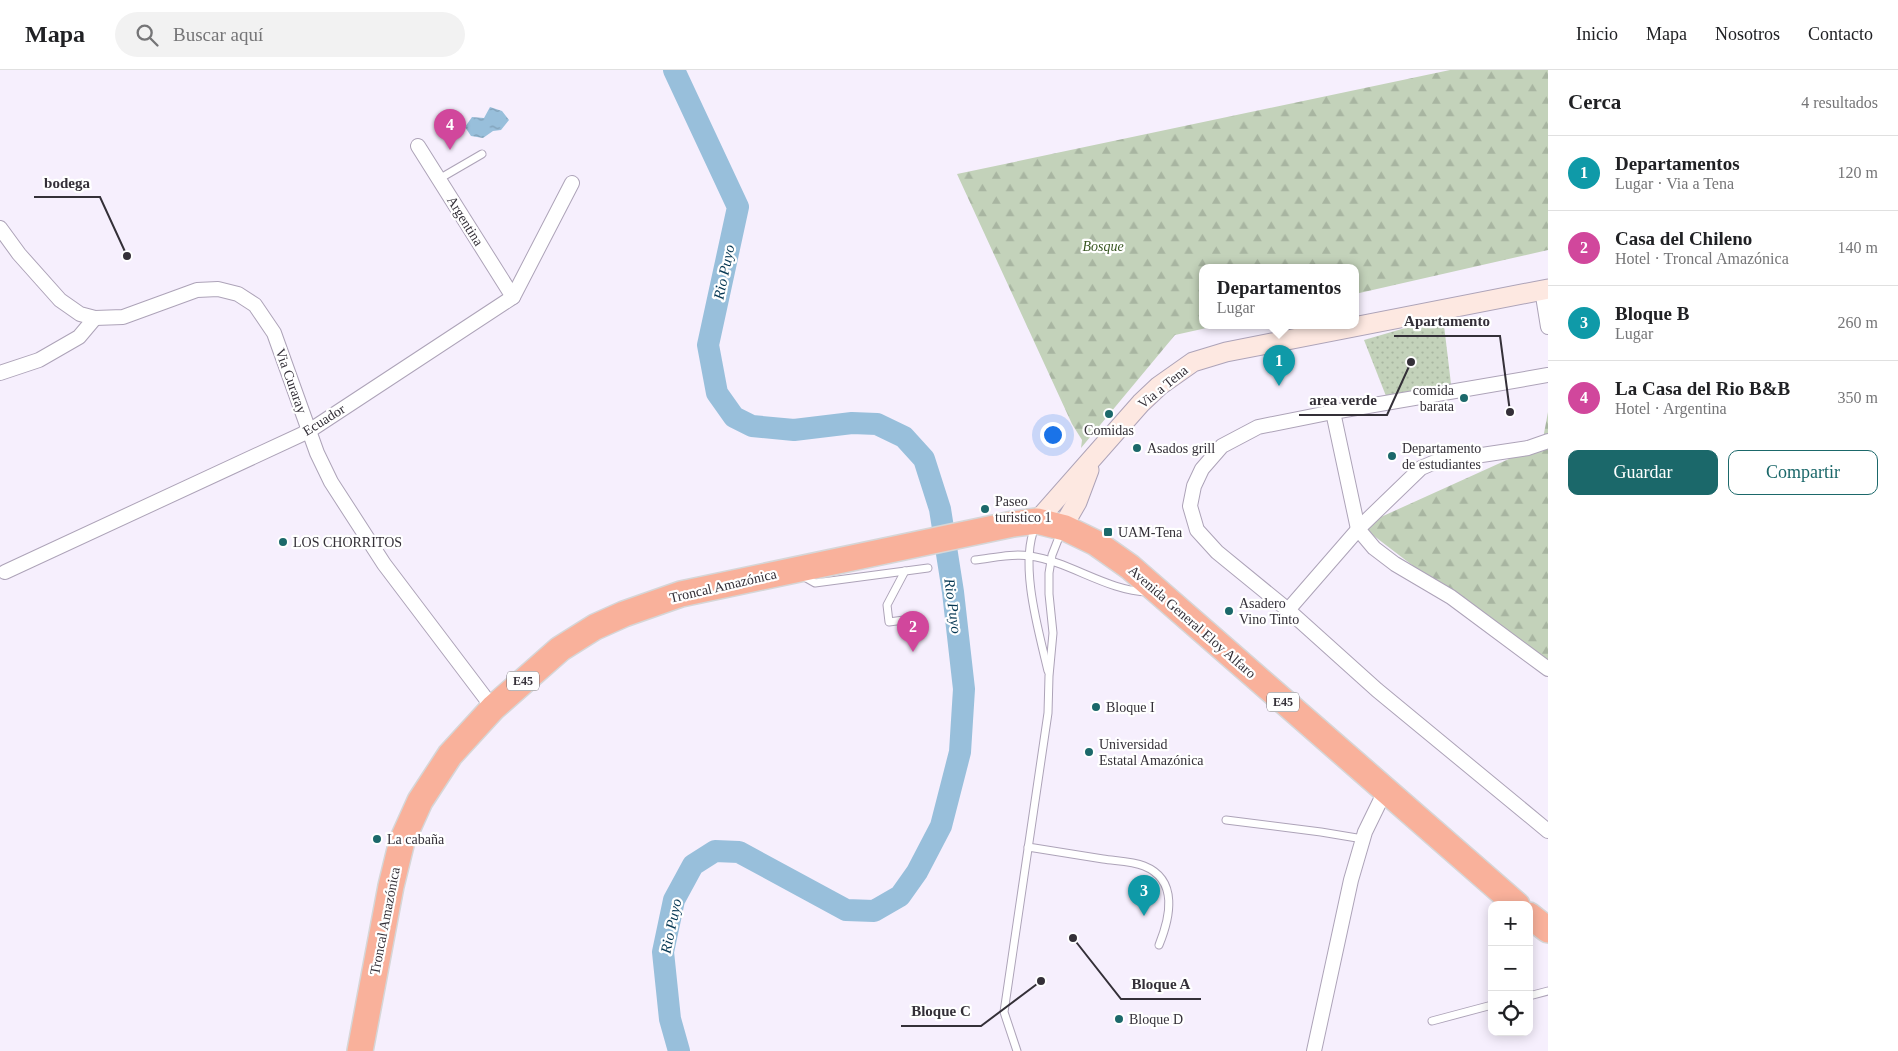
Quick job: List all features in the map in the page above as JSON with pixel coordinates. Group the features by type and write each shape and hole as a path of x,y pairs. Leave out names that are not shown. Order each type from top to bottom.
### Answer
{"highway":[{"name":"Avenida General Eloy Alfaro","path":"911,546 1037,521 1083,535 1122,561 1512,901"},
{"name":"Troncal Amazónica","path":"360,1051 402,841 420,800 450,755 492,708 560,649 595,627 624,614 681,594 911,546"},
{"path":"1533,918 1548,930"}],"main road":[{"name":"Via a Tena","path":"1359,325 1545,290"},
{"name":"Via a Tena","path":"1037,521 1141,403 1159,386 1193,362 1226,352 1340,329"},
{"name":"Via a Tena","path":"1062,528 1077,502 1092,459"}],"street":[{"name":"Argentina","path":"418,146 513,297"},
{"name":"Ecuador","path":"5,572 309,431 513,297 572,184"},
{"name":"Via Curaray","path":"0,228 19,254 60,300 80,314 95,318 123,318 197,290 218,289 238,294 255,305 274,333 317,453 330,482 384,564 492,708"},
{"path":"1545,290 1548,327"},
{"path":"0,372 39,360 79,336 95,318"},
{"path":"1548,375 1333,412 1258,427 1222,446 1202,470 1194,486 1190,506 1197,530 1217,552 1288,610 1377,690 1548,832"},
{"path":"1333,412 1358,529 1374,548 1395,564 1450,596 1548,669"},
{"path":"1288,610 1358,529 1420,468 1435,462 1528,448 1548,440"},
{"path":"1314,1051 1351,880 1363,839 1385,791"}],"lane":[{"path":"439,179 482,154"},
{"path":"1037,521 1030,539 1028,568 1038,634 1049,676"},
{"path":"1017,1051 1004,1012 1048,713 1053,633 1049,594 1051,560 1062,528"},
{"path":"975,560 1014,555 1029,556 1051,560 1132,592 1159,593"},
{"path":"794,570 815,583 928,568"},
{"path":"904,620 889,622 887,606 905,571"},
{"path":"1226,820 1363,839"},
{"path":"1028,847 1138,864 1157,874 1166,886 1170,905 1159,945"},
{"path":"1533,995 1548,990"},
{"path":"1432,1021 1488,1007"}],"green space":[{"name":"Bosque","path":"1450,70 1548,70 1548,250 1359,293 1359,264 1199,264 1199,329 1202,329 1175,335 1081,448 1082,440 1072,424 957,174"},
{"path":"1443,317 1451,384 1386,396 1364,340"},
{"path":"1548,412 1548,669 1361,526 1542,444"}],"water":[{"path":"490,107 502,111 509,120 501,130 493,131 483,138 471,136 465,127 472,117 484,118"}],"waterway":[{"name":"Rio Puyo","path":"674,70 738,207 708,345 717,393 734,417 752,426 794,430 852,423 877,424 904,437 924,459 940,509 953,592 964,689 960,752 941,826 917,872 900,896 874,911 846,910 739,852 715,851 693,865 674,900 663,952 670,1019 679,1051"}],"place":[{"name":"La Casa del Rio B&B","path":"450,150"},
{"name":"bodega","path":"127,256"},
{"name":"area verde","path":"1411,362"},
{"name":"Departamentos","path":"1279,386"},
{"name":"comida barata","path":"1464,398"},
{"name":"Apartamento","path":"1510,412"},
{"name":"Comidas","path":"1109,414"},
{"name":"Asados grill","path":"1137,448"},
{"name":"Departamento de estudiantes","path":"1392,456"},
{"name":"Paseo turistico 1","path":"985,509"},
{"name":"UAM-Tena","path":"1108,532"},
{"name":"LOS CHORRITOS","path":"283,542"},
{"name":"Asadero Vino Tinto","path":"1229,611"},
{"name":"Casa del Chileno","path":"913,652"},
{"name":"Bloque I","path":"1096,707"},
{"name":"Universidad Estatal Amazónica","path":"1089,752"},
{"name":"La cabaña","path":"377,839"},
{"name":"Bloque B","path":"1144,916"},
{"name":"Bloque A","path":"1073,938"},
{"name":"Bloque C","path":"1041,981"},
{"name":"Bloque D","path":"1119,1019"}]}
